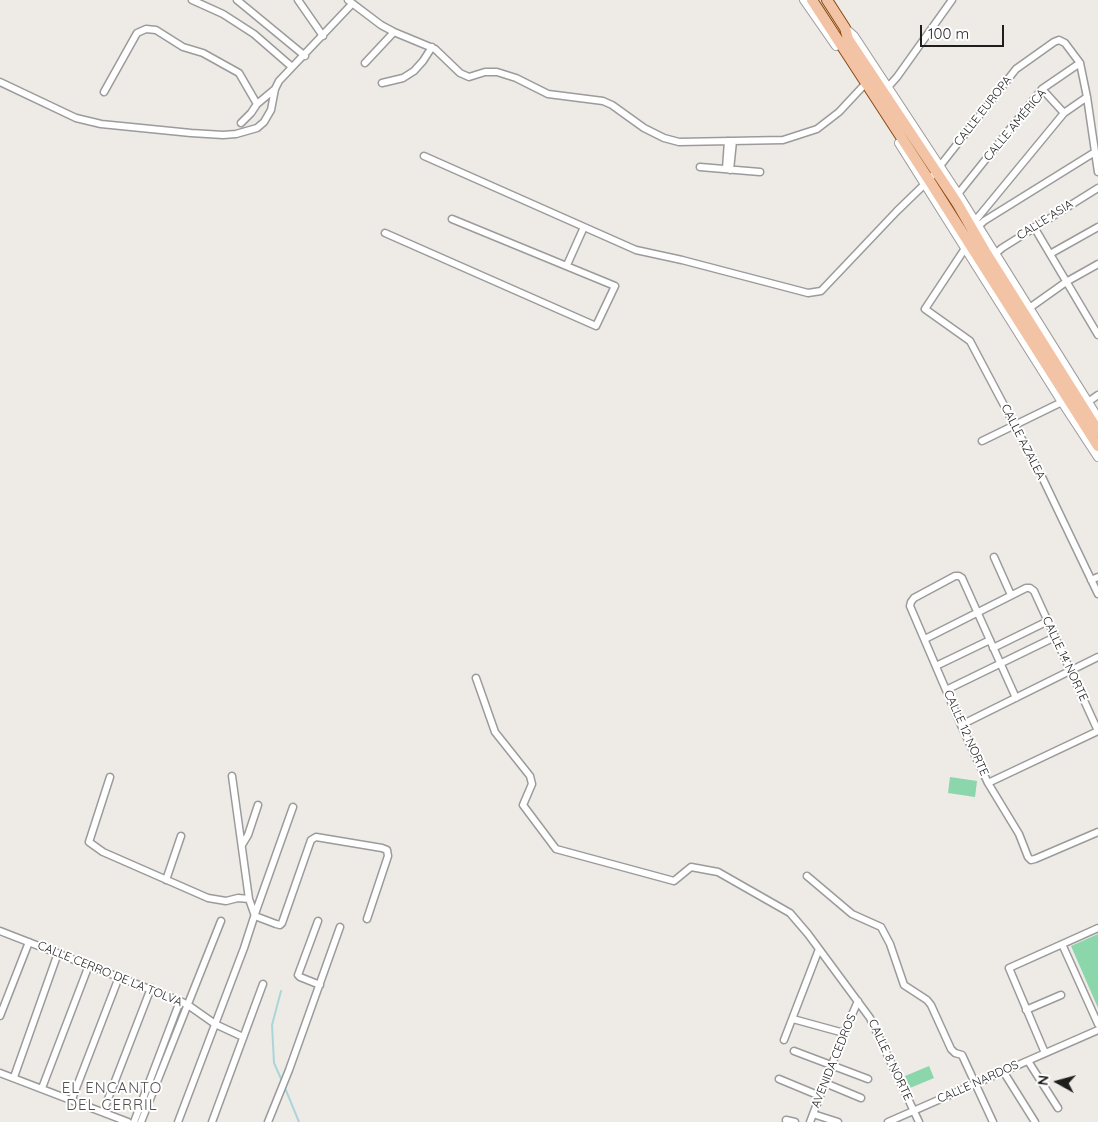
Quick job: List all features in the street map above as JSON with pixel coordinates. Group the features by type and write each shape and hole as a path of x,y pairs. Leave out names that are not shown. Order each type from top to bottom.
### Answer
{"main road":[{"path":"810,0 815,15"},
{"path":"810,0 933,176 1098,431"},
{"path":"827,0 845,28 867,81"},
{"path":"933,176 1098,446"}],"street":[{"path":"192,0 223,14 254,34 292,67"},
{"path":"237,0 305,56"},
{"path":"298,0 323,36"},
{"path":"0,82 76,118 101,124 223,135 250,131 264,122 272,110 275,89 279,81 323,36 350,2 394,32 432,47 460,73 469,76 485,72 497,72 516,78 548,94 603,101 612,105 644,128 664,138 678,142 783,140 817,129 839,112 867,81 804,0"},
{"path":"888,87 952,0"},
{"path":"845,28 854,36 888,87 966,247 1098,457"},
{"path":"104,92 137,34 146,29 156,30 183,47 204,53 239,73 257,104"},
{"path":"365,63 394,32"},
{"name":"CALLE EUROPA","path":"424,156 636,250 808,293 821,291 933,176 1016,69 1059,40 1065,43 1080,63"},
{"path":"382,83 403,78 414,71 424,61 432,47"},
{"path":"1080,63 1098,172"},
{"name":"CALLE AMÉRICA","path":"958,194 1042,89 1080,63"},
{"path":"241,123 257,104 275,89"},
{"path":"1042,89 1064,112"},
{"path":"976,224 1064,112 1087,98"},
{"path":"728,170 731,141"},
{"path":"976,224 984,221 1094,152"},
{"path":"700,167 760,172"},
{"path":"933,176 958,194 994,255 1098,418"},
{"name":"CALLE ASIA","path":"994,255 1034,227 1098,188"},
{"path":"385,233 596,326 614,286 452,219"},
{"path":"567,265 584,227"},
{"path":"1034,227 1098,336"},
{"path":"1050,254 1098,227"},
{"name":"CALLE AZALEA","path":"966,247 925,309 970,341 1015,424 1098,594"},
{"path":"1028,309 1066,282 1098,264"},
{"path":"1088,402 1098,395"},
{"path":"982,441 1062,402"},
{"path":"925,639 1011,595 994,557"},
{"name":"CALLE 12 NORTE","path":"977,612 962,578 959,576 938,584 914,598 910,606 988,783 1019,834 1028,857 1031,860 1098,832"},
{"path":"1091,580 1098,577"},
{"name":"CALLE 14 NORTE","path":"1011,595 1026,588 1034,591 1098,731"},
{"path":"977,612 1016,698"},
{"path":"993,648 1048,621"},
{"path":"946,690 1055,637"},
{"path":"936,666 990,640"},
{"path":"961,725 1098,657"},
{"name":"CALLE 8 NORTE","path":"476,678 495,732 530,776 532,784 523,805 556,849 674,881 691,867 718,872 790,912 870,1018 919,1122"},
{"path":"988,783 1098,731"},
{"path":"232,776 249,899 255,916 276,924 280,925 282,923 311,840 316,837 387,850 388,856 367,919"},
{"path":"110,777 89,842 103,852 208,898 226,901 238,898 249,899"},
{"path":"242,845 248,836 258,805"},
{"path":"178,1122 244,948 293,807"},
{"path":"166,880 181,836"},
{"path":"807,876 852,914 881,927 890,944 904,985 931,1004 951,1049 955,1053 962,1055 993,1122"},
{"path":"141,1122 221,921"},
{"path":"318,921 298,974 300,977 320,985"},
{"path":"268,1122 289,1070 340,927"},
{"path":"1045,1053 1009,968 1098,928"},
{"name":"CALLE CERRO DE LA TOLVA","path":"0,931 180,1001 216,1024 244,1037"},
{"path":"0,1016 29,942"},
{"path":"1062,944 1098,1024"},
{"path":"784,1040 819,950"},
{"path":"14,1077 58,953"},
{"path":"42,1088 89,965"},
{"path":"72,1099 119,977"},
{"path":"212,1122 263,984"},
{"path":"103,1112 150,988"},
{"path":"1026,1010 1061,995"},
{"path":"134,1122 180,1001"},
{"name":"AVENIDA CEDROS","path":"810,1122 858,1001"},
{"path":"792,1019 844,1033"},
{"name":"CALLE NARDOS","path":"888,1122 1098,1030"},
{"path":"794,1051 868,1079"},
{"path":"1028,1061 1058,1108"},
{"path":"1003,1071 1035,1122"},
{"path":"0,1073 128,1122"},
{"path":"779,1079 820,1096"},
{"path":"825,1083 861,1098"},
{"path":"813,1114 838,1122"},
{"path":"787,1122 786,1120 795,1122"}],"green space":[{"path":"950,777 977,781 975,797 948,793"},
{"path":"1098,934 1098,1008 1071,946"},
{"path":"929,1066 934,1078 910,1088 905,1076"}],"waterway":[{"path":"281,991 272,1025 274,1063 282,1081"},
{"path":"285,1088 299,1122"}],"district":[{"name":"EL ENCANTO DEL CERRIL","path":"112,1096"}]}
